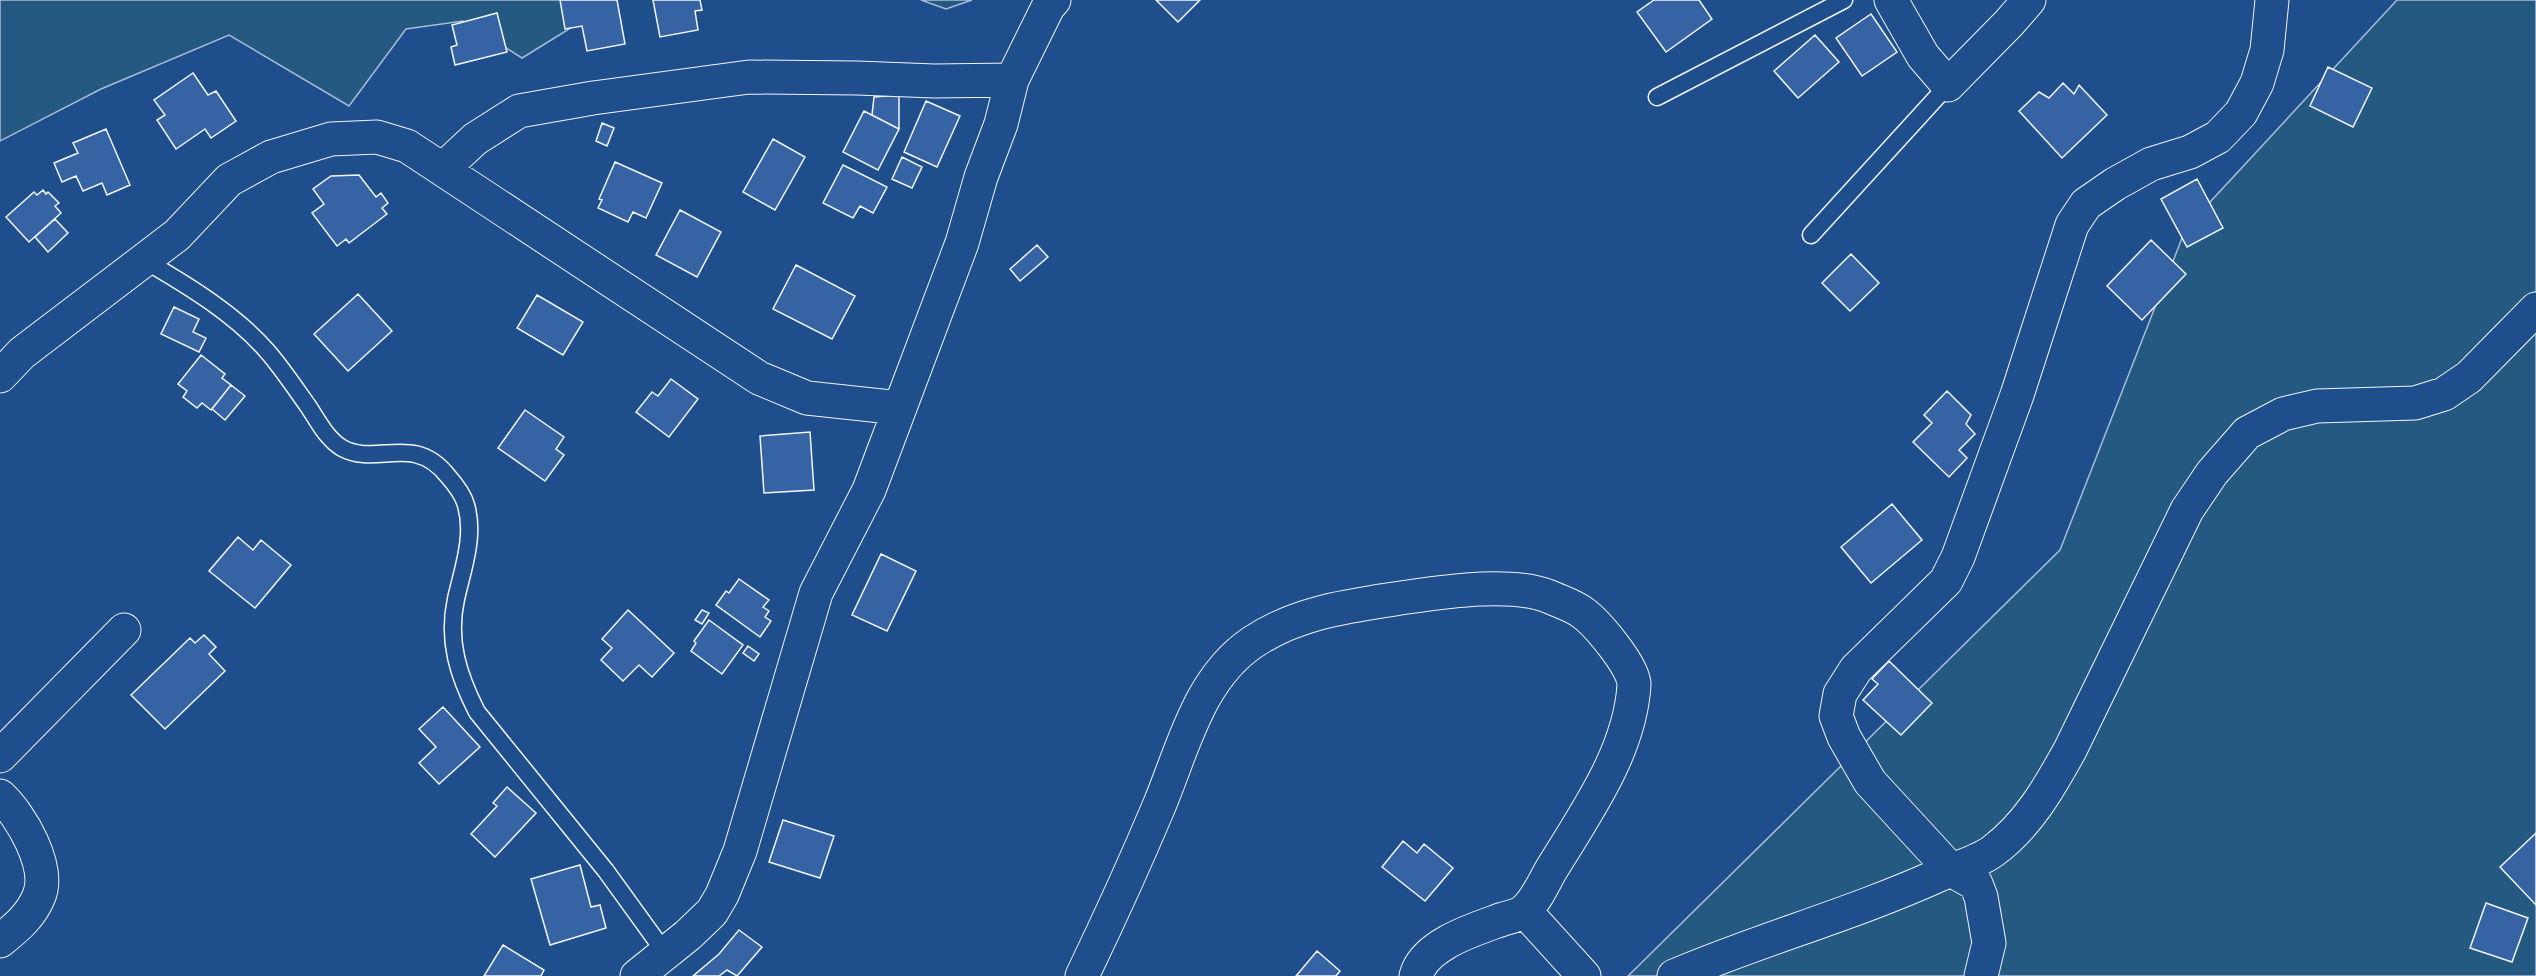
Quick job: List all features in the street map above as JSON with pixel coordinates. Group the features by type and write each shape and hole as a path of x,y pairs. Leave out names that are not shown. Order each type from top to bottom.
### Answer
{"street":[{"path":"637,976 666,954 712,912 722,895 740,851 816,592 869,490 962,243 981,177 1001,124 1012,80 1048,7 1054,0"},
{"path":"1891,0 1923,56 1948,85 2029,0"},
{"path":"1981,976 1989,943 1982,897 1976,884 1951,870 1870,782 1844,737 1836,716 1840,694 1856,669 1946,581 1958,557 2020,384 2072,225 2086,204 2115,184 2151,164 2190,152 2218,137 2241,113 2257,83 2267,50 2272,0"},
{"path":"443,169 475,139 519,111 593,98 749,77 934,81 1012,80"},
{"path":"0,376 22,353 177,235 229,180 271,157 331,139 378,137 407,146 759,378 807,398 900,408"},
{"path":"1674,976 1719,957 1905,890 1991,853 2022,826 2050,787 2187,510 2212,473 2247,433 2283,414 2317,406 2415,403 2444,394 2469,377 2536,309"},
{"path":"1082,976 1160,804 1189,727 1217,676 1250,644 1283,624 1331,609 1418,596 1499,588 1547,596 1582,612 1612,642 1634,681 1628,722 1614,761 1525,911 1452,940 1428,955 1416,976"},
{"path":"0,756 124,630"},
{"path":"0,796 7,802 30,838 41,868 40,893 36,902 27,918 0,941"},
{"path":"1525,911 1584,976"}],"lane":[{"path":"1657,97 1844,0"},
{"path":"1811,235 1948,85"},
{"path":"144,260 240,323 267,351 295,387 322,429 344,449 362,454 388,452 419,454 439,464 455,484 465,502 471,522 453,622 453,646 463,683 477,712 606,871 666,954"}],"shaded area":[{"path":"0,0 616,0 522,58 463,21 406,29 349,106 229,35 101,89 0,141"},
{"path":"921,0 972,0 946,9"},
{"path":"2397,0 2536,0 2536,976 1628,976 2060,550 2186,228"}],"building":[{"path":"560,0 617,0 625,44 587,51 582,26 565,29"},
{"path":"653,0 700,0 702,10 695,11 698,30 660,37"},
{"path":"1156,0 1200,0 1178,22"},
{"path":"1654,0 1699,0 1712,19 1666,52 1637,12"},
{"path":"497,13 507,52 455,65 451,47 457,45 452,25"},
{"path":"1871,14 1897,52 1862,76 1836,38"},
{"path":"1815,35 1839,62 1798,98 1774,71"},
{"path":"2328,67 2372,88 2353,127 2310,106"},
{"path":"193,73 208,95 216,91 236,121 211,138 205,129 176,149 157,120 165,115 154,100"},
{"path":"2063,83 2074,94 2079,85 2107,115 2062,158 2019,111 2039,92 2049,98"},
{"path":"899,95 899,129 872,115 874,97"},
{"path":"926,101 960,116 937,167 904,152"},
{"path":"864,111 899,129 878,170 843,152"},
{"path":"602,123 614,128 607,146 596,141"},
{"path":"106,129 130,185 107,195 102,183 83,191 76,176 62,182 54,163 78,153 73,143"},
{"path":"773,139 805,157 775,210 743,192"},
{"path":"902,157 922,167 912,188 892,179"},
{"path":"615,162 662,183 646,218 633,212 628,222 598,208 602,200 599,199"},
{"path":"843,165 887,187 873,213 860,206 853,218 823,203"},
{"path":"359,175 376,197 381,193 388,203 382,208 387,214 349,243 346,239 337,246 312,213 324,204 313,189 331,176"},
{"path":"2197,179 2223,228 2187,247 2161,199"},
{"path":"43,190 59,203 55,206 61,213 29,242 6,217 34,192 37,195"},
{"path":"680,210 721,232 697,277 656,255"},
{"path":"55,219 68,233 48,252 35,237"},
{"path":"2151,240 2186,274 2142,320 2107,286"},
{"path":"1037,245 1048,257 1020,281 1010,269"},
{"path":"1851,254 1879,283 1850,311 1822,283"},
{"path":"796,265 855,296 832,339 773,309"},
{"path":"358,294 392,331 348,371 314,334"},
{"path":"537,295 583,322 563,355 517,328"},
{"path":"174,307 199,319 193,332 206,338 199,352 161,334"},
{"path":"201,355 225,374 222,378 231,385 211,410 202,403 197,408 183,397 187,391 178,384"},
{"path":"671,379 698,399 669,437 636,412 652,392 658,396"},
{"path":"231,385 245,396 225,420 212,409"},
{"path":"1947,391 1971,415 1966,424 1975,434 1959,450 1967,458 1949,477 1913,442 1932,423 1924,415"},
{"path":"525,410 564,437 556,449 564,455 545,481 498,448"},
{"path":"810,432 814,490 764,493 760,436"},
{"path":"1892,504 1922,540 1871,583 1841,547"},
{"path":"238,537 253,550 261,540 291,565 255,608 209,571"},
{"path":"881,554 916,571 887,631 852,615"},
{"path":"739,579 769,600 763,607 769,611 765,617 771,621 760,637 716,605"},
{"path":"628,610 674,653 652,677 639,665 623,681 601,660 612,648 602,639"},
{"path":"702,610 709,613 702,624 695,620"},
{"path":"709,620 743,645 722,674 691,651 696,643 694,641"},
{"path":"204,635 216,647 209,654 225,671 165,729 131,695 190,638 195,643"},
{"path":"748,646 759,654 754,661 743,653"},
{"path":"1889,661 1932,703 1901,735 1863,700 1878,684 1872,679"},
{"path":"443,707 480,747 439,784 419,763 436,747 419,729"},
{"path":"507,787 536,813 495,857 471,834 497,806 493,803"},
{"path":"783,820 834,836 820,878 769,862"},
{"path":"2536,833 2536,905 2500,867"},
{"path":"1403,841 1417,853 1424,844 1453,868 1425,901 1382,867"},
{"path":"580,865 591,907 600,905 606,928 550,945 531,879"},
{"path":"2486,903 2528,918 2512,962 2470,948"},
{"path":"739,930 762,947 737,976 727,970 719,976 693,976 719,954"},
{"path":"503,945 544,970 541,976 484,976"},
{"path":"1317,951 1340,971 1336,976 1296,976"}]}
